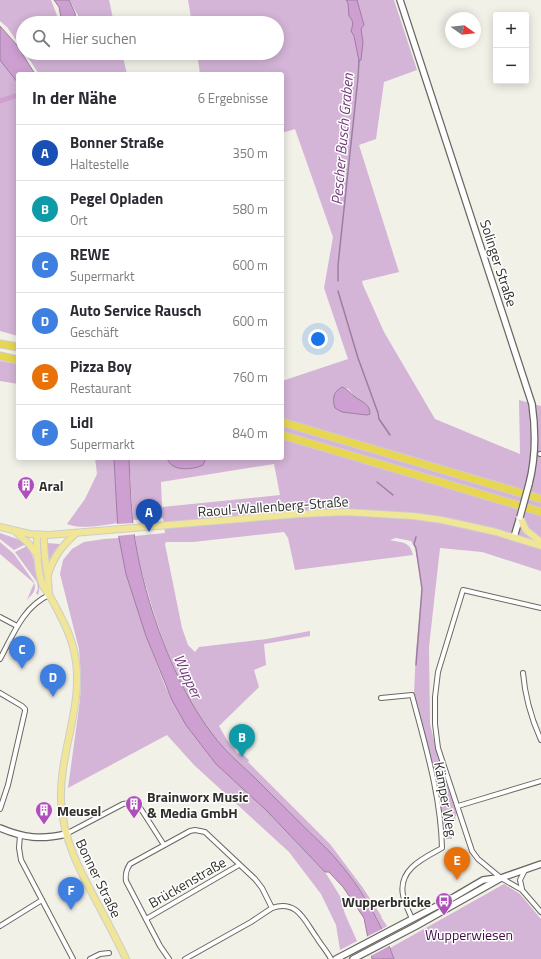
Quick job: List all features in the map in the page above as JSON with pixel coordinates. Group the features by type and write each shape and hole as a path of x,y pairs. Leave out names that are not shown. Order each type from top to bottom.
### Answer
{"highway":[{"path":"0,344 16,347"},
{"path":"0,356 16,360"},
{"path":"284,423 541,499"},
{"path":"284,436 541,512"}],"main road":[{"name":"Solinger Straße","path":"400,0 532,404 535,424 534,457 529,484 514,537"},
{"name":"Raoul-Wallenberg-Straße","path":"76,533 300,514 346,512 442,520 514,537 541,546"},
{"path":"520,517 526,530 541,542"},
{"path":"0,527 44,536 76,533"},
{"path":"15,531 29,544 38,556"},
{"path":"48,577 52,561 58,552 76,533"},
{"name":"Bonner Straße","path":"37,535 38,556 44,586 68,632 74,651 77,673 77,698 64,770 61,800 66,834 69,847 126,959"},
{"name":"Bonner Straße","path":"44,536 49,595"},
{"path":"0,828 20,836 36,838 46,838 66,834"},
{"path":"353,959 416,926 501,878 541,864"},
{"path":"336,959 454,897 483,880 501,878"},
{"path":"412,919 416,926"}],"street":[{"path":"541,608 463,590 438,672 435,697 437,743 472,852 478,859 501,878 522,890 541,912"},
{"path":"0,659 27,611 40,600 49,595"},
{"path":"0,617 18,626"},
{"path":"523,673 527,702 541,740"},
{"path":"0,693 24,707 25,713 10,777 0,809"},
{"name":"Kämper Weg","path":"381,698 412,695 432,776 440,816 442,848 416,862 404,878 402,894 412,919"},
{"path":"458,806 541,781"},
{"path":"66,834 123,804 130,802 139,806 164,845"},
{"name":"Brückenstraße","path":"169,959 166,957 126,881 125,875 130,864 190,831 201,830 205,832 255,879 262,888 272,908"},
{"path":"20,836 19,848 21,860 73,959"},
{"name":"Brückenstraße","path":"146,919 239,865"},
{"path":"522,890 520,880 525,870"},
{"path":"0,926 42,900"},
{"path":"185,959 251,922 272,908 278,906 299,911 331,959"},
{"path":"90,959 100,954 109,953"}],"green space":[{"path":"0,0 51,0 57,16 16,16 16,40 7,27 0,21"},
{"path":"69,0 109,0 112,16 78,16"},
{"path":"188,0 394,0 417,70 384,82 376,139 359,145 399,272 362,281 363,285 384,332 435,419 520,454 519,400 541,406 541,571 482,552 440,548 429,647 430,724 440,764 457,814 455,817 456,821 450,822 452,839 446,839 443,816 414,693 422,587 415,548 411,541 396,538 390,540 405,543 412,550 413,555 295,570 288,538 284,532 193,542 166,542 165,544 182,628 188,645 195,652 199,647 267,639 310,631 310,636 264,644 266,665 254,670 259,687 219,726 227,740 238,754 240,752 249,760 248,762 330,844 363,888 382,917 387,926 382,929 365,897 337,860 217,741 202,719 182,685 166,649 138,557 135,536 165,533 163,518 133,520 129,460 168,460 181,467 193,468 203,465 205,460 284,460 284,380 348,359 324,288 333,237 295,129 284,132 284,72 200,72 198,60 284,60 284,16 191,16","holes":["342,387 349,389 367,415 342,412 339,388","274,464 280,495 162,507 161,482"]},
{"path":"0,60 16,80 16,335 0,331"},
{"path":"30,60 124,60 127,72 38,72"},
{"path":"0,361 16,364 16,384 0,381"},
{"path":"95,460 114,460 118,523 86,527 67,524 85,499 97,474"},
{"path":"0,533 26,544 14,550 0,539"},
{"path":"119,538 126,574 146,636 165,686 186,725 216,764 267,811 325,872 340,896 345,914 357,941 340,950 336,925 321,894 289,852 194,765 167,735 68,788 80,700 81,678 79,649 60,574 63,560 72,549 84,542"},
{"path":"0,542 14,554 34,582 35,585 34,590 27,600 34,583 0,554"},
{"path":"47,543 60,544 48,562"},
{"path":"27,546 33,557 39,577 40,584 38,595 36,593 38,589 37,582 15,552"},
{"name":"Wupperwiesen","path":"504,884 520,894 541,919 541,959 394,959 390,948"}],"shaded area":[{"path":"54,0 69,0 75,16 61,16 59,7"},
{"path":"346,0 357,0 364,25 361,29 363,42 361,60 359,61 354,36 351,31 353,25 349,16 348,3"},
{"path":"0,26 16,44 16,60 26,60 34,72 16,72 16,80 0,60"},
{"path":"342,387 365,404 369,408 370,414 367,415 342,412 335,408 335,393"},
{"path":"114,460 129,460 130,489 135,540 146,590 163,642 186,692 199,715 222,746 340,863 359,889 375,915 394,959 372,959 364,918 343,887 329,872 325,872 267,811 216,764 186,725 172,700 146,636 126,574 119,538"},
{"path":"168,460 205,460 203,465 188,469 178,468 169,463"}],"pier":[{"path":"135,523 137,534 117,536 116,524"},
{"path":"384,928 391,945 369,957 366,937"}],"waterway":[{"name":"Pescher Busch Graben","path":"338,281 338,265 359,60"},
{"path":"0,101 16,96"},
{"name":"Pescher Busch Graben","path":"338,291 358,358 379,419 390,435"},
{"name":"Pescher Busch Graben","path":"377,482 393,495"},
{"name":"Pescher Busch Graben","path":"416,537 414,544 416,548 422,589 416,665"}],"place":[{"name":"Aral","path":"26,500"},
{"name":"Bonner Straße","path":"149,532"},
{"name":"REWE","path":"22,669"},
{"name":"Auto Service Rausch","path":"53,697"},
{"name":"Pegel Opladen","path":"242,757"},
{"name":"Brainworx Music & Media GmbH","path":"134,819"},
{"name":"Meusel","path":"44,825"},
{"name":"Pizza Boy","path":"457,880"},
{"name":"Lidl","path":"71,910"},
{"name":"Wupperbrücke","path":"444,916"}],"water label":[{"name":"Wupper","path":"188,676"}]}
